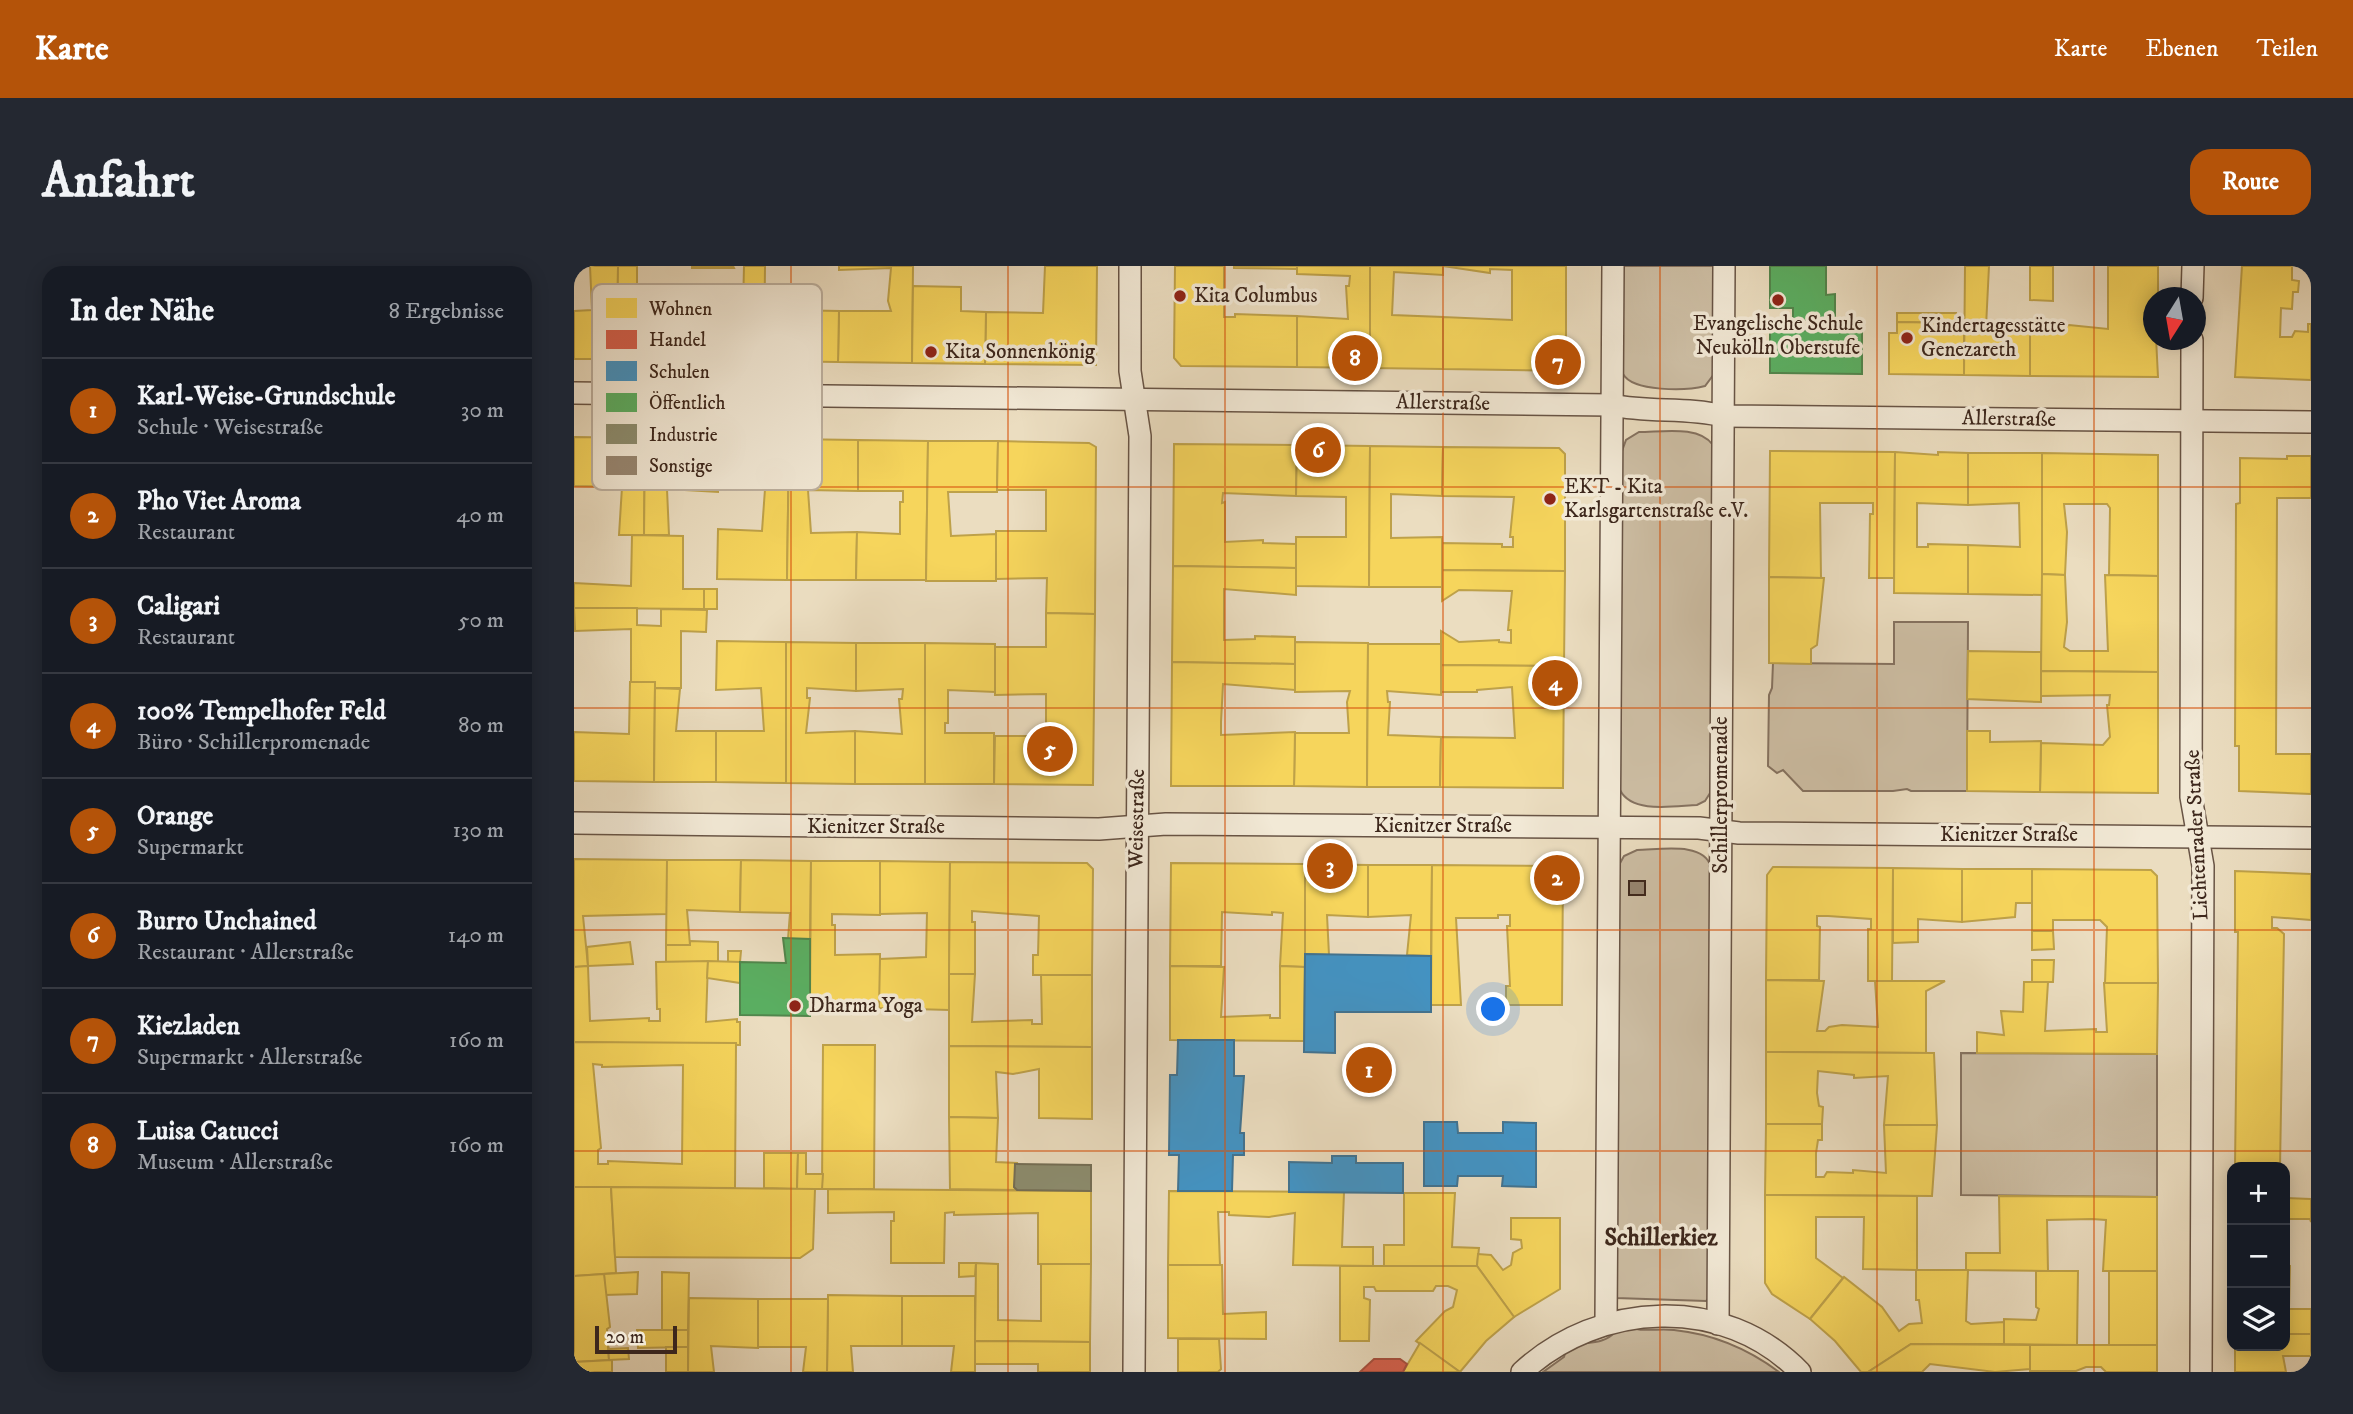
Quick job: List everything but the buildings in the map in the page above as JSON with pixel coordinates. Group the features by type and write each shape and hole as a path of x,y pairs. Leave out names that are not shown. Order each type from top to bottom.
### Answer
{"street":[{"name":"Weisestraße","path":"1130,266 1130,371 1140,436 1134,1372"},
{"path":"1606,1322 1613,266"},
{"name":"Schillerpromenade","path":"1718,1324 1724,266"},
{"path":"2192,287 2193,266"},
{"name":"Lichtenrader Straße","path":"2192,350 2191,797 2203,866 2201,1372"},
{"name":"Allerstraße","path":"574,393 592,393"},
{"name":"Allerstraße","path":"822,396 1612,405 1633,409 1700,411 1723,416 2311,422"},
{"name":"Kienitzer Straße","path":"574,823 888,828 1610,827 1721,831 2311,838"},
{"path":"1522,1372 1569,1337 1606,1322 1661,1315 1718,1324 1759,1341 1800,1372"}],"shaded area":[{"path":"1622,266 1715,266 1714,374 1705,386 1661,389 1637,384 1623,374"},
{"path":"1639,432 1689,432 1707,439 1713,445 1712,790 1705,801 1697,805 1644,806 1626,798 1620,790 1622,451 1626,440"},
{"path":"1894,622 1968,622 1967,791 1803,791 1783,770 1777,773 1768,766 1769,695 1772,688 1773,663 1894,664"},
{"path":"1637,850 1690,850 1700,853 1711,867 1709,1298 1706,1301 1616,1298 1619,865 1624,856"},
{"path":"1961,1053 2157,1054 2157,1197 1961,1195"},
{"path":"1626,1326 1688,1332 1716,1339 1742,1349 1779,1372 1543,1372 1564,1357 1567,1347 1601,1341"}],"place":[{"name":"Kita Columbus","path":"1180,296"},
{"name":"Evangelische Schule Neukölln Oberstufe","path":"1778,300"},
{"name":"Kindertagesstätte Genezareth","path":"1907,338"},
{"name":"Kita Sonnenkönig","path":"931,352"},
{"name":"Luisa Catucci","path":"1355,358"},
{"name":"Kiezladen","path":"1558,362"},
{"name":"Burro Unchained","path":"1318,450"},
{"name":"EKT - Kita Karlsgartenstraße e.V.","path":"1550,499"},
{"name":"100% Tempelhofer Feld","path":"1555,683"},
{"name":"Orange","path":"1050,749"},
{"name":"Caligari","path":"1330,866"},
{"name":"Pho Viet Aroma","path":"1557,878"},
{"name":"Dharma Yoga","path":"795,1006"},
{"name":"Karl-Weise-Grundschule","path":"1369,1070"}],"district":[{"name":"Schillerkiez","path":"1661,1238"}]}
